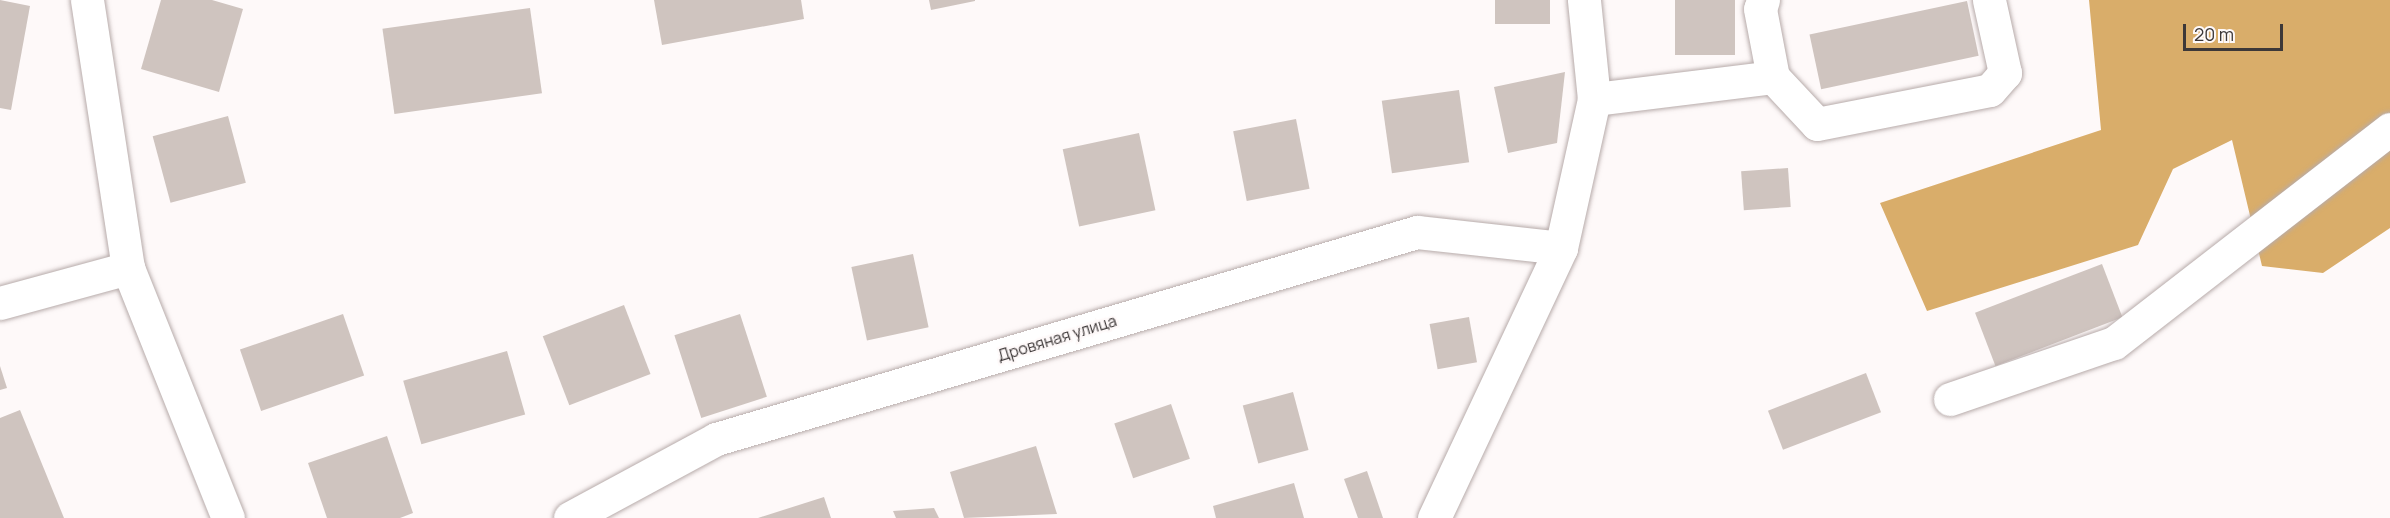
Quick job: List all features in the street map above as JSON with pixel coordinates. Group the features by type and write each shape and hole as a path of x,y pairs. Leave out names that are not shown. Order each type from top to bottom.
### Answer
{"street":[{"path":"87,0 129,268 228,518"},
{"path":"1434,518 1562,248 1594,99 1584,0"},
{"path":"1763,0 1760,9 1773,77 1817,124 1989,90 2005,73 1989,0"},
{"path":"1594,99 1773,77"},
{"path":"1950,399 2114,343 2390,129"},
{"name":"Дровяная улица","path":"570,518 716,439 1417,232 1562,248"},
{"path":"0,303 129,268"}],"shaded area":[{"path":"2089,0 2390,0 2390,228 2323,273 2262,266 2232,140 2173,169 2138,245 1927,311 1880,203 2101,130"}],"building":[{"path":"0,0 30,6 11,110 0,108"},
{"path":"161,0 212,0 243,9 219,92 141,69"},
{"path":"654,0 801,0 804,19 662,45"},
{"path":"929,0 975,0 975,1 931,10"},
{"path":"1495,0 1550,0 1550,24 1495,24"},
{"path":"1675,0 1735,0 1735,55 1675,55"},
{"path":"1967,1 1979,56 1821,89 1810,34"},
{"path":"530,8 542,93 394,114 382,29"},
{"path":"1565,72 1557,143 1508,153 1494,87"},
{"path":"1459,90 1469,162 1392,173 1382,101"},
{"path":"228,116 246,183 171,203 153,136"},
{"path":"1296,119 1310,189 1247,201 1233,131"},
{"path":"1139,133 1155,210 1079,226 1063,149"},
{"path":"1788,168 1791,207 1744,210 1741,171"},
{"path":"913,254 929,327 867,340 851,267"},
{"path":"2102,264 2122,317 1995,366 1975,313"},
{"path":"624,305 651,374 569,405 543,336"},
{"path":"343,314 364,375 261,411 240,349"},
{"path":"740,314 767,397 701,418 674,335"},
{"path":"1469,317 1477,362 1438,369 1430,324"},
{"path":"507,351 525,414 421,444 403,381"},
{"path":"0,366 7,388 0,390"},
{"path":"1866,373 1881,412 1783,450 1768,411"},
{"path":"1293,392 1309,450 1258,463 1243,405"},
{"path":"1171,404 1190,459 1133,478 1114,424"},
{"path":"20,410 64,518 0,518 0,418"},
{"path":"387,436 413,513 400,518 327,518 308,463"},
{"path":"1036,446 1057,514 964,518 950,472"},
{"path":"1367,471 1383,518 1358,518 1344,479"},
{"path":"1294,483 1304,518 1216,518 1213,506"},
{"path":"824,497 831,518 758,518"},
{"path":"934,508 939,518 896,518 893,511"}]}
